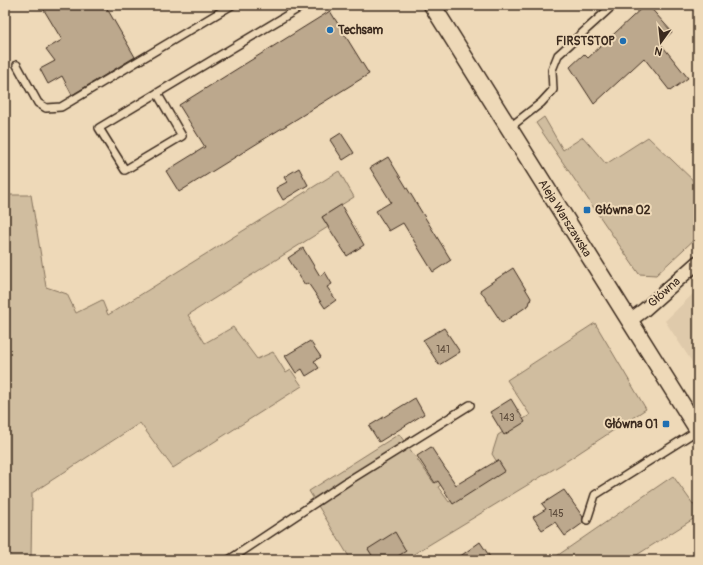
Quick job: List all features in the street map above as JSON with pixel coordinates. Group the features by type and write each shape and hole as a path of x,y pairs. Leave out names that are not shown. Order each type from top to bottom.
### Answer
{"street":[{"name":"Aleja Warszawska","path":"432,5 698,430"},
{"name":"Główna","path":"629,321 644,310 698,262"}],"lane":[{"path":"17,66 38,103 46,108 61,107 232,5"},
{"path":"157,93 182,136 125,170 99,128 157,93 304,5"},
{"path":"509,128 540,102 542,103 553,90 552,70 558,55 610,8"},
{"path":"229,560 348,481 470,405"},
{"path":"587,520 595,495 698,430"}],"shaded area":[{"path":"544,117 563,150 583,137 606,164 648,137 698,185 698,236 656,275 639,274 536,123"},
{"path":"5,152 7,195 31,195 46,287 67,294 76,313 102,300 108,315 339,171 354,197 322,217 328,227 188,315 205,343 233,327 257,359 273,352 286,373 291,370 302,386 173,468 140,423 32,493 31,560 5,560"},
{"path":"698,289 698,371 665,321"},
{"path":"595,323 646,409 562,464 404,560 351,560 309,491 399,434 434,483 449,474 449,479 438,487 449,502 500,467 492,454 498,435 530,415 507,380"},
{"path":"673,476 698,511 698,516 629,560 551,560"}],"building":[{"path":"41,5 105,5 135,57 72,95 62,76 48,84 40,69 55,61 46,49 62,40"},
{"path":"645,5 648,5 672,32 660,43 688,78 670,91 644,58 594,104 570,67 584,54 588,58"},
{"path":"330,11 369,74 179,192 166,171 205,147 179,105"},
{"path":"341,133 354,153 343,160 330,140"},
{"path":"388,157 451,260 433,272 403,223 389,231 376,211 391,202 370,168"},
{"path":"299,168 308,185 283,200 276,188 287,182 284,177"},
{"path":"341,205 364,245 347,256 322,217"},
{"path":"303,248 320,276 325,272 332,284 327,287 336,300 325,308 308,283 305,285 288,258"},
{"path":"513,268 531,298 529,305 502,323 480,290"},
{"path":"444,328 460,352 439,365 423,340"},
{"path":"310,341 321,357 314,361 319,368 306,376 302,369 296,373 285,356"},
{"path":"415,398 424,414 379,442 369,426"},
{"path":"511,399 525,422 504,435 490,412"},
{"path":"431,447 456,485 498,460 505,471 453,504 438,481 435,483 417,456"},
{"path":"564,490 583,517 583,523 565,536 555,522 542,530 533,517 546,509 542,504"},
{"path":"395,532 406,551 392,560 375,560 368,549"},
{"path":"480,542 492,560 455,560"}],"place":[{"name":"Techsam","path":"330,30"},
{"name":"FIRSTSTOP","path":"623,41"},
{"name":"Główna 02","path":"587,210"},
{"name":"Główna 01","path":"666,424"}]}
